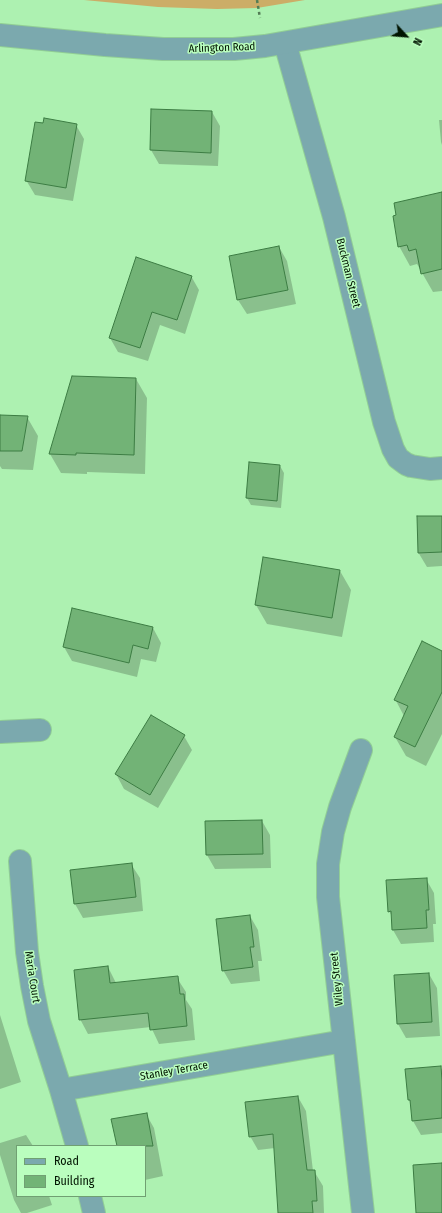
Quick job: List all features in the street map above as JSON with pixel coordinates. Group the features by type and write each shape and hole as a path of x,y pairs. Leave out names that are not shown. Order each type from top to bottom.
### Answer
{"street":[{"name":"Arlington Road","path":"0,35 105,45 170,49 234,49 285,43 442,15"},
{"name":"Buckman Street","path":"285,43 334,217 384,422 393,449 398,458 406,464 424,468 442,468"},
{"path":"0,732 40,730"},
{"name":"Wiley Street","path":"361,750 332,832 328,864 328,896 363,1213"},
{"name":"Maria Court","path":"20,861 27,952 32,986 43,1033 61,1090"},
{"name":"Stanley Terrace","path":"61,1090 344,1041"},
{"path":"61,1090 77,1145"},
{"path":"90,1197 94,1213"}],"path":[{"path":"257,0 260,18"}],"shaded area":[{"path":"84,0 305,0 257,8 217,9 158,7"}],"building":[{"path":"151,109 212,111 211,153 150,150"},
{"path":"44,118 77,124 66,188 25,181 35,122 43,123"},
{"path":"442,192 442,269 421,274 416,249 409,251 407,245 398,247 393,216 396,215 394,203"},
{"path":"279,246 288,290 237,300 229,256"},
{"path":"136,257 192,276 177,320 152,312 140,348 109,338"},
{"path":"72,376 136,378 134,455 76,453 76,455 49,454"},
{"path":"0,415 28,416 22,451 0,451"},
{"path":"249,462 280,465 277,501 246,498"},
{"path":"417,516 442,516 442,552 418,553"},
{"path":"263,557 340,570 332,618 255,605"},
{"path":"72,608 153,627 148,649 133,645 129,663 63,647"},
{"path":"422,641 442,651 442,692 415,747 394,737 408,706 394,700"},
{"path":"151,715 185,735 150,795 115,774"},
{"path":"262,820 263,854 206,855 205,821"},
{"path":"132,863 136,897 74,904 70,870"},
{"path":"427,878 429,910 426,910 427,928 392,930 391,911 388,912 386,880"},
{"path":"250,915 254,947 250,947 253,967 222,971 216,919"},
{"path":"108,966 110,983 178,976 180,994 184,994 187,1026 150,1030 148,1013 79,1020 74,970"},
{"path":"429,973 432,1022 397,1024 394,975"},
{"path":"441,1066 442,1118 412,1121 405,1069"},
{"path":"298,1096 307,1170 315,1170 317,1201 312,1201 313,1213 278,1213 273,1134 249,1137 245,1102"},
{"path":"147,1113 153,1146 117,1145 111,1119"},
{"path":"442,1163 442,1213 416,1213 413,1165"}]}
